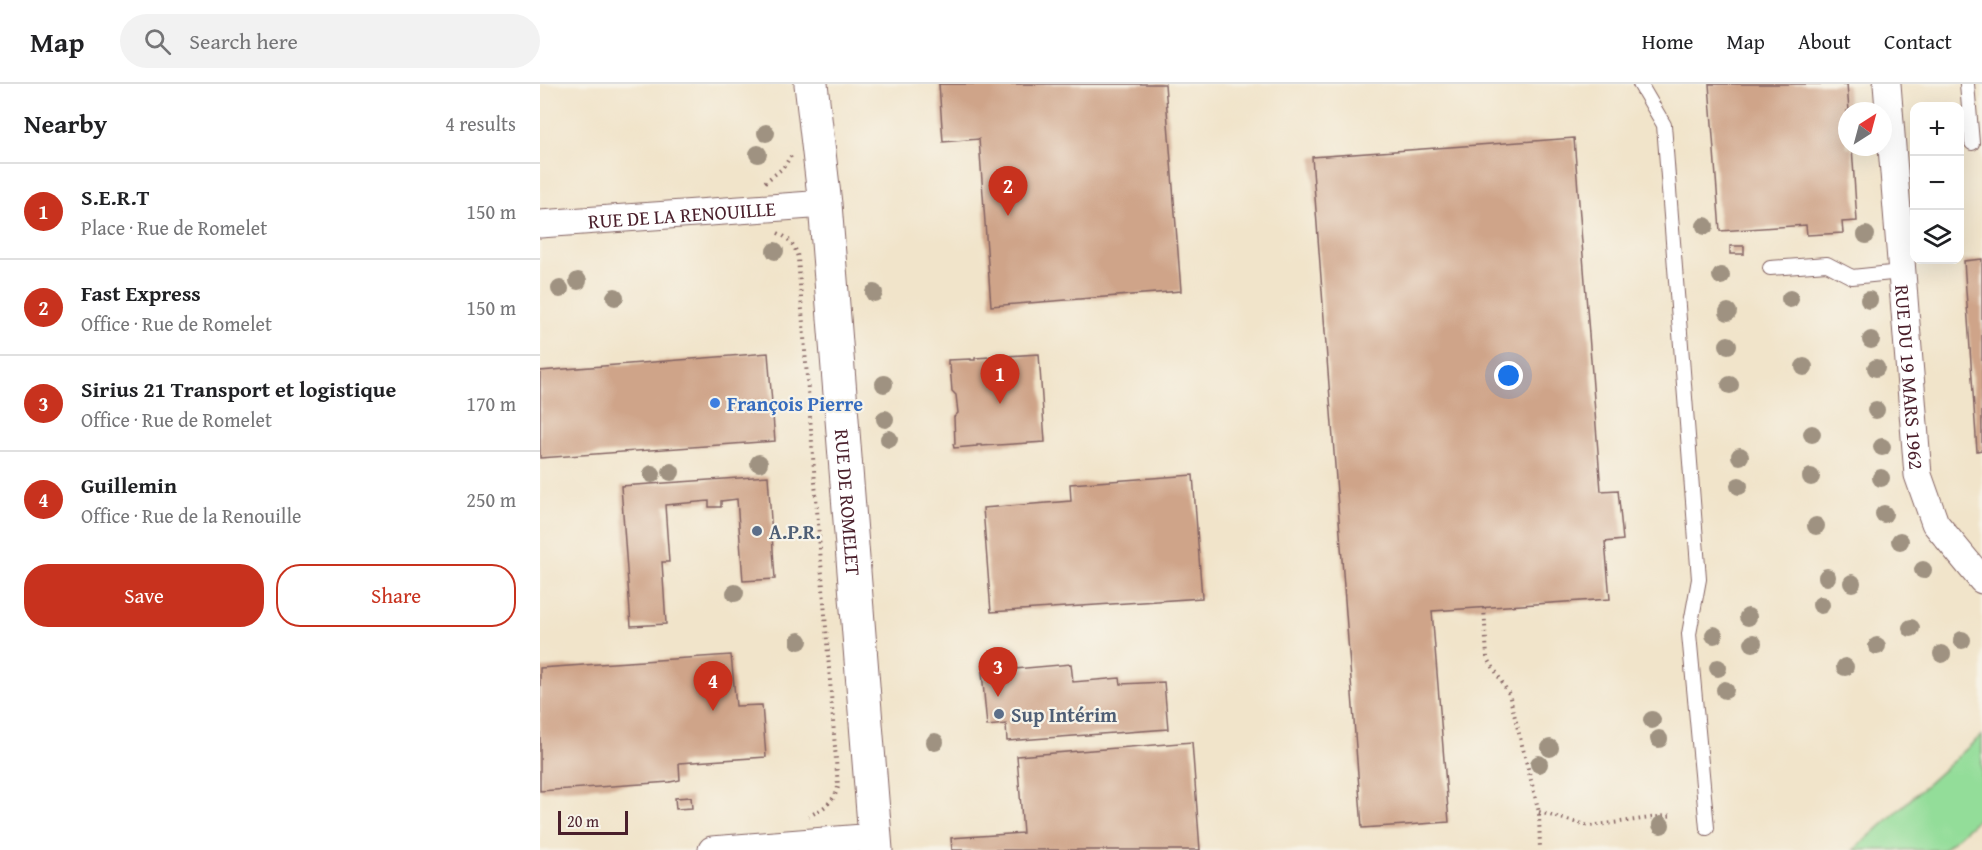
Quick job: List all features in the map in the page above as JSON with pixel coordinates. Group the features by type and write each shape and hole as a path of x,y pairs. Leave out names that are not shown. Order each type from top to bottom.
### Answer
{"street":[{"name":"RUE DE ROMELET","path":"811,84 825,204 876,843"},
{"name":"RUE DU 19 MARS 1962","path":"1887,84 1918,475 1935,523 1982,580"},
{"name":"RUE DE LA RENOUILLE","path":"540,224 825,204"},
{"path":"712,850 876,843"}],"lane":[{"path":"1640,84 1664,125 1699,579 1689,634 1707,828"},
{"path":"1967,84 1972,143"},
{"path":"1770,268 1827,264 1852,277 1901,272"}],"path":[{"path":"763,184 783,168 794,147"},
{"path":"769,230 791,241 798,258 838,786 830,803 807,816"},
{"path":"1484,608 1486,657 1509,694 1539,812 1540,850"},
{"path":"1539,812 1589,826 1674,815"}],"green space":[{"path":"1982,735 1982,815 1943,850 1854,850"}],"building":[{"path":"939,84 1165,84 1181,291 991,306 979,139 943,142"},
{"path":"1709,84 1847,84 1848,102 1838,102 1838,156 1853,156 1857,221 1842,222 1843,233 1807,235 1806,225 1720,231"},
{"path":"1574,138 1601,491 1618,490 1623,540 1605,542 1610,599 1432,611 1449,822 1362,828 1312,157"},
{"path":"1730,246 1744,246 1744,254 1730,254"},
{"path":"1982,259 1982,450 1977,451 1964,261"},
{"path":"768,353 775,441 540,458 540,371"},
{"path":"1039,354 1045,442 954,448 954,417 958,413 956,395 952,391 948,360"},
{"path":"1193,475 1202,598 991,612 983,508 1071,501 1070,484"},
{"path":"768,476 775,579 743,581 737,499 721,501 721,507 709,507 709,501 665,505 669,562 662,562 666,624 631,626 621,486"},
{"path":"731,655 736,706 762,705 766,757 679,763 680,780 670,782 540,791 540,668"},
{"path":"1071,664 1073,682 1120,678 1121,684 1164,682 1168,729 1007,741 1006,724 987,726 982,672"},
{"path":"1192,742 1200,850 952,850 951,838 1023,833 1017,756"},
{"path":"691,797 692,808 676,809 675,798"}],"place":[{"name":"Fast Express","path":"1008,216"},
{"name":"François Pierre","path":"715,403"},
{"name":"S.E.R.T","path":"1000,404"},
{"name":"A.P.R.","path":"757,531"},
{"name":"Sirius 21 Transport et logistique","path":"998,697"},
{"name":"Guillemin","path":"713,711"},
{"name":"Sup Intérim","path":"999,714"}]}
